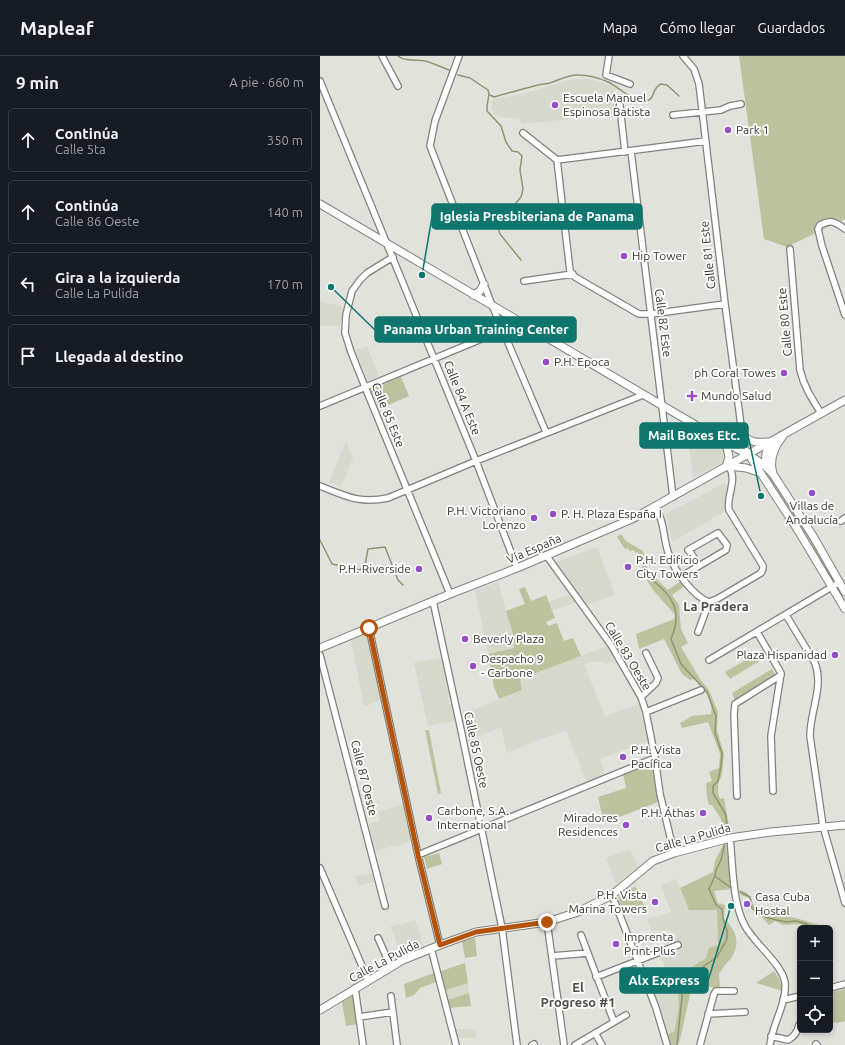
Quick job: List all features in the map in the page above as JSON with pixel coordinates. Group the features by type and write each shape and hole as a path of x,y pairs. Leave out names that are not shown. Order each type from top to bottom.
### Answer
{"main road":[{"path":"320,204 749,455 765,466 773,474 813,536 845,592"},
{"path":"473,294 480,291 484,284"},
{"path":"504,332 511,327 523,324"},
{"name":"Vía España","path":"320,648 517,568 634,518 845,400"},
{"path":"742,433 745,438 755,443 771,441 766,453 765,466"},
{"path":"728,444 735,444 738,442 742,433"},
{"path":"773,474 771,463 773,454 785,433"},
{"path":"728,444 729,457 727,467 746,468 762,474"},
{"path":"749,455 845,609"},
{"name":"Calle La Pulida","path":"320,1010 391,966 431,948 476,932 547,922 578,912 612,895 653,861 674,853 730,838 786,829 845,825"}],"street":[{"path":"382,56 398,86"},
{"path":"459,56 435,121 430,146 492,305 546,432"},
{"path":"610,56 606,75 630,84"},
{"name":"Calle 81 Este","path":"683,56 694,69 699,84 743,445 749,455"},
{"name":"Calle 84 A Este","path":"320,81 476,461 517,568"},
{"name":"Calle 82 Este","path":"619,98 651,314 673,497"},
{"path":"673,115 721,110 730,106 741,104"},
{"path":"523,133 557,160 570,271 573,274 635,312 642,314 725,304"},
{"path":"557,160 706,141"},
{"path":"845,229 834,222 820,225 818,229 822,246 845,315"},
{"name":"Calle 80 Este","path":"790,248 800,370 806,390 821,413"},
{"name":"Calle 85 Este","path":"392,257 374,268 360,280 352,291 348,303 345,332 365,387 450,594"},
{"path":"524,280 573,274"},
{"path":"320,406 434,358 504,332"},
{"path":"320,486 350,498 361,500 374,501 388,498 546,432 643,394"},
{"path":"655,507 660,513 668,555 672,563 696,595 702,600 709,602 716,600 761,573 763,569 763,566 729,510 728,507 732,487 732,472 727,467"},
{"path":"682,576 699,566 726,550 727,545 718,534 688,550 699,566"},
{"name":"Calle 83 Oeste","path":"546,555 611,645 641,697 646,712 660,794 674,853"},
{"path":"709,660 840,582"},
{"name":"Calle 85 Oeste","path":"433,602 502,928 517,1045"},
{"path":"698,632 709,602"},
{"path":"786,615 815,663 817,669 818,684 810,725 810,736 823,826 845,903"},
{"path":"369,628 418,855 440,945"},
{"path":"757,632 781,673 772,731 773,791"},
{"path":"641,697 656,683 658,678 646,653"},
{"name":"Calle 87 Oeste","path":"320,655 385,906"},
{"path":"737,796 734,714 735,704 781,675"},
{"path":"646,712 701,690"},
{"path":"418,855 655,758"},
{"path":"730,838 736,894 743,920 749,933 783,976 785,987 783,1000 771,1036 770,1045"},
{"path":"320,868 368,980"},
{"path":"612,895 656,1008 667,1045"},
{"path":"547,922 564,1045"},
{"path":"581,935 614,1022"},
{"path":"378,938 391,966"},
{"path":"596,976 678,945"},
{"path":"431,948 456,1045"},
{"path":"552,956 588,953"},
{"path":"833,987 845,984"},
{"path":"355,988 363,1045"},
{"path":"700,1045 714,994 716,991 734,990"},
{"path":"391,996 397,1045"},
{"path":"783,1000 797,997"},
{"path":"359,1016 392,1012"},
{"path":"708,1014 745,1012"},
{"path":"575,1045 626,1015"},
{"path":"771,1036 788,1040 794,1037 797,1032"},
{"path":"595,1033 602,1045"}],"shaded area":[{"name":"Escuela Manuel Espinosa Batista","path":"589,79 605,83 614,88 616,90 618,114 522,124 519,119 499,117 495,115 492,109 492,101 494,99 523,94 569,80"},
{"path":"320,301 343,307 340,326 320,326"},
{"path":"367,346 379,376 368,381 355,350"},
{"path":"687,427 726,448 727,460 693,478"},
{"path":"346,441 353,458 341,487 329,482"},
{"path":"729,484 724,512 672,542 666,514 720,485"},
{"path":"597,547 615,595 586,605 555,562"},
{"path":"498,582 513,634 514,648 488,654 475,590"},
{"path":"571,594 576,602 552,611 549,602"},
{"path":"367,634 383,699 364,706 351,641"},
{"path":"607,646 615,662 606,664 605,662 591,662 584,664 605,716 639,704 648,741 600,759 605,775 587,783 566,731 540,739 507,753 501,727 467,741 461,715 522,690 520,679"},
{"path":"442,657 450,697 448,698 449,704 452,704 455,721 428,726 414,663"},
{"path":"403,804 408,828 410,827 412,840 395,847 376,851 368,824 380,821 378,812"},
{"path":"630,849 638,866 616,884 606,858"},
{"path":"372,873 374,882 359,886 355,876"},
{"path":"676,879 689,910 717,910 718,945 706,958 674,978 677,988 679,1011 674,1032 668,1034 662,1013 652,988 670,979 660,955 661,950 678,937 669,930 651,931 647,919 671,912 661,885"},
{"path":"415,920 423,945 400,956 394,934 390,927"},
{"path":"468,983 469,993 447,1000 444,990"},
{"path":"456,1029 475,1029 476,1038 458,1038"}],"green space":[{"path":"739,56 845,56 845,219 787,247 764,239"},
{"path":"401,377 409,396 379,409 371,390"},
{"path":"769,475 771,475 835,578 833,580 831,580 770,481"},
{"path":"621,534 626,541 643,551 647,567 652,575 668,590 681,581 685,586 672,595 679,605 681,629 688,643 681,647 700,679 709,690 718,712 717,730 724,754 722,775 718,784 718,793 720,799 724,798 730,832 724,834 721,819 712,805 709,805 707,798 706,783 712,781 709,772 719,768 720,754 708,722 682,728 680,723 692,716 711,714 711,704 704,690 694,679 690,680 682,674 664,639 639,649 636,634 674,619 675,615 653,590 645,577 638,552 635,553 634,550 629,551 628,548 625,549 617,537"},
{"path":"525,587 531,601 546,595 555,618 546,622 548,626 557,623 564,641 573,638 581,656 520,679 522,690 499,699 494,687 488,654 514,648 513,634 506,611 525,604 519,589"},
{"path":"757,653 761,660 730,679 725,672"},
{"path":"772,669 776,676 735,700 732,693"},
{"path":"425,730 429,730 441,793 438,794"},
{"path":"650,764 654,768 658,802 604,823 598,797 626,788 623,774"},
{"path":"723,845 726,845 732,889 714,891 718,903 725,905 724,918 731,926 735,935 735,950 732,957 719,973 720,989 697,984 692,986 680,1040 678,1045 671,1045 668,1034 674,1032 678,1005 678,992 674,978 706,958 709,948 718,945 717,910 689,910 680,888 713,872 715,861"},
{"path":"439,853 442,864 427,869 424,857"},
{"path":"634,887 637,888 644,906 624,914 618,897"},
{"path":"739,890 747,893 754,906 819,925 783,925 775,921 769,925 755,911 749,898 741,895"},
{"path":"475,938 477,956 465,958 462,941"},
{"path":"465,963 468,983 446,990 441,971"},
{"path":"774,971 779,979 783,991 756,983"},
{"path":"434,973 436,982 420,988 414,995 406,998 404,984"},
{"path":"845,989 845,1021 837,1023 833,1022 833,992"},
{"path":"469,993 471,1006 449,1008 447,1000"},
{"path":"352,996 355,1002 358,1024 346,1026 342,1002"}],"waterway":[{"path":"398,56 407,60 422,60 449,70"},
{"path":"458,75 470,78 488,90 487,111 501,126 506,142 512,151 518,152 522,156 520,170 523,189 521,197 511,209 499,218 498,228 500,234 521,260"},
{"path":"490,95 494,97 550,83 568,76 583,75 598,78 612,84 628,95 639,100 644,101 651,99 656,88 661,84 667,85 679,96"},
{"path":"320,540 332,564 360,570 365,565 368,549 385,547 398,580 403,585"},
{"path":"651,579 659,585 674,605 676,620 671,639 681,664 707,692 716,716 715,733 722,753 718,781 713,786 713,793 726,815 726,836"},
{"path":"677,1045 682,985 687,978 717,957 727,939 727,930 723,919 722,909 716,905 709,889 721,860 725,842"},
{"path":"716,877 730,887"},
{"path":"740,892 750,897 752,908 756,912 768,918 786,922 796,921 808,925"}],"place":[{"name":"Escuela Manuel Espinosa Batista","path":"555,105"},
{"name":"Park 1","path":"728,130"},
{"name":"Hip Tower","path":"624,256"},
{"name":"Iglesia Presbiteriana de Panama","path":"422,275"},
{"name":"Panama Urban Training Center","path":"331,287"},
{"name":"P.H. Epoca","path":"546,362"},
{"name":"ph Coral Towes","path":"784,373"},
{"name":"Mundo Salud","path":"692,396"},
{"name":"Villas de Andalucía","path":"812,493"},
{"name":"Mail Boxes Etc.","path":"761,496"},
{"name":"P. H. Plaza España I","path":"553,514"},
{"name":"P.H. Victoriano Lorenzo","path":"534,518"},
{"name":"P.H. Edificio City Towers","path":"628,567"},
{"name":"P.H. Riverside","path":"419,569"},
{"name":"Beverly Plaza","path":"465,639"},
{"name":"Plaza Hispanidad","path":"835,655"},
{"name":"Despacho 9 - Carbone","path":"473,666"},
{"name":"P.H. Vista Pacífica","path":"623,757"},
{"name":"P.H. Áthas","path":"703,813"},
{"name":"Carbone, S.A. International","path":"429,818"},
{"name":"Miradores Residences","path":"626,825"},
{"name":"P.H. Vista Marina Towers","path":"655,902"},
{"name":"Casa Cuba Hostal","path":"747,904"},
{"name":"Alx Express","path":"731,906"},
{"name":"Imprenta Print Plus","path":"616,944"}],"district":[{"name":"La Pradera","path":"716,606"},
{"name":"El Progreso #1","path":"578,994"}],"route":[{"path":"369,628 418,855 436,935 440,945 476,932 547,922"}]}
